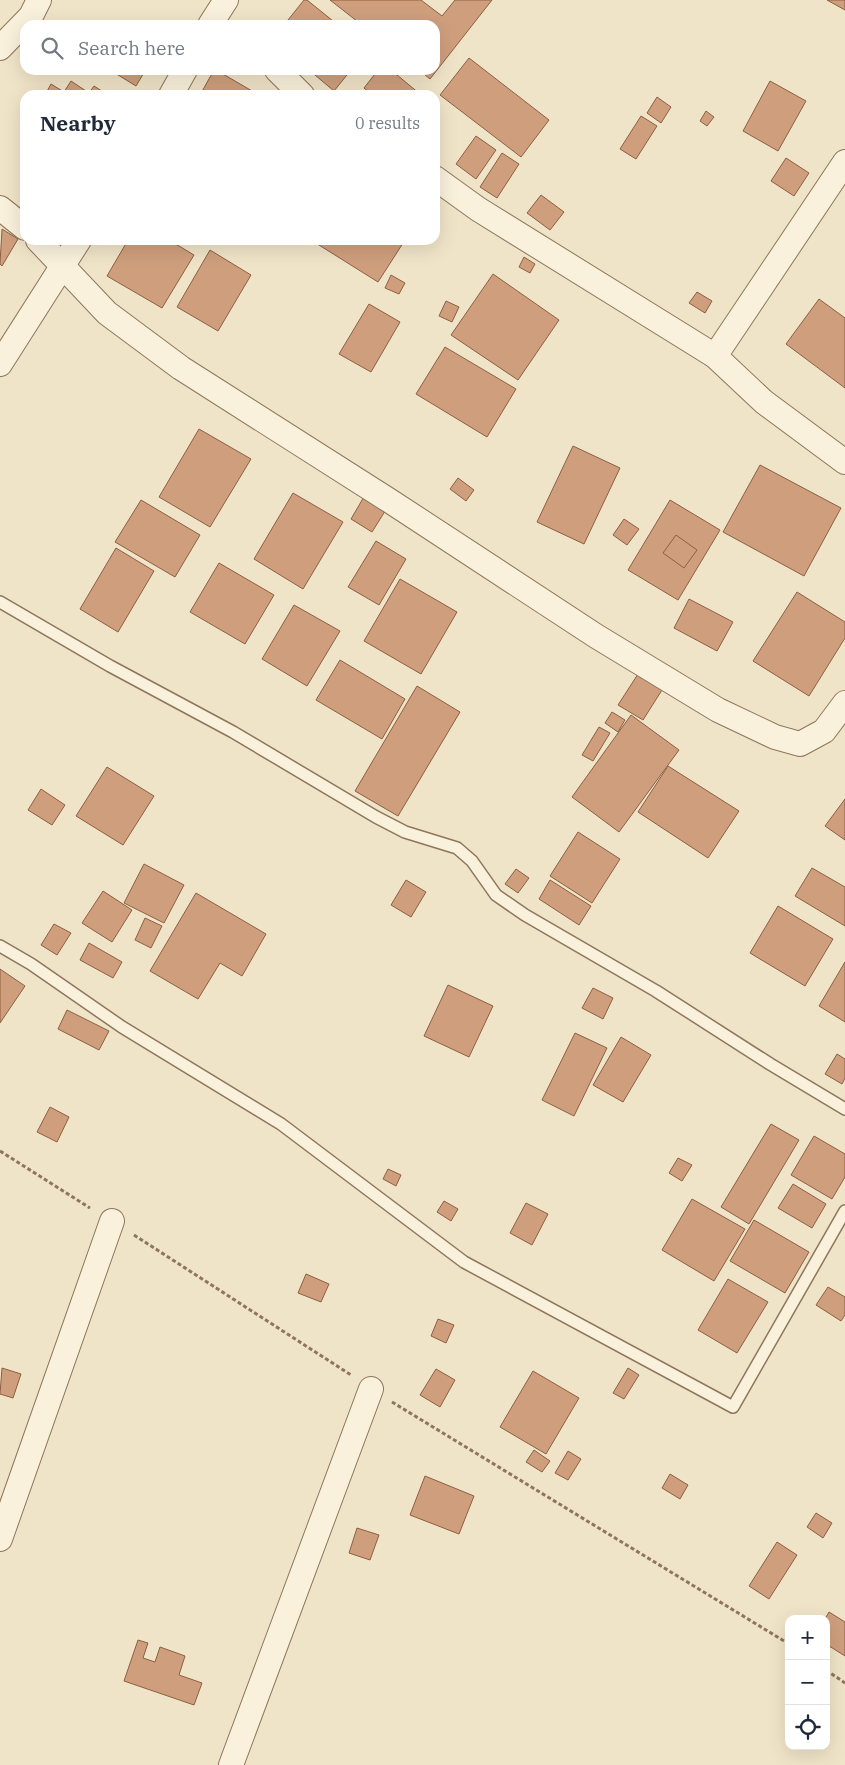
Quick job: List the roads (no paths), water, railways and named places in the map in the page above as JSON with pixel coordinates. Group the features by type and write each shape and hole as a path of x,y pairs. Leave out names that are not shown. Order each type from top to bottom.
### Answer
{"street":[{"path":"27,20 39,0"},
{"path":"0,48 20,27"},
{"path":"174,90 182,75"},
{"path":"282,75 297,90"},
{"path":"715,356 845,162"},
{"path":"440,182 478,209 715,356 764,402 845,462"},
{"path":"0,208 20,224"},
{"path":"43,245 108,313 181,368 390,501 596,636 718,710 775,737 800,744 824,732 845,703"},
{"path":"0,364 76,245"},
{"path":"0,1539 112,1221"},
{"path":"231,1765 371,1388"}],"lane":[{"path":"0,602 110,666 233,732 376,817 405,832 457,848 472,861 496,895 656,991 770,1064 845,1109"},
{"path":"0,946 31,964 122,1026 281,1124 464,1262 733,1407 845,1211"}]}
